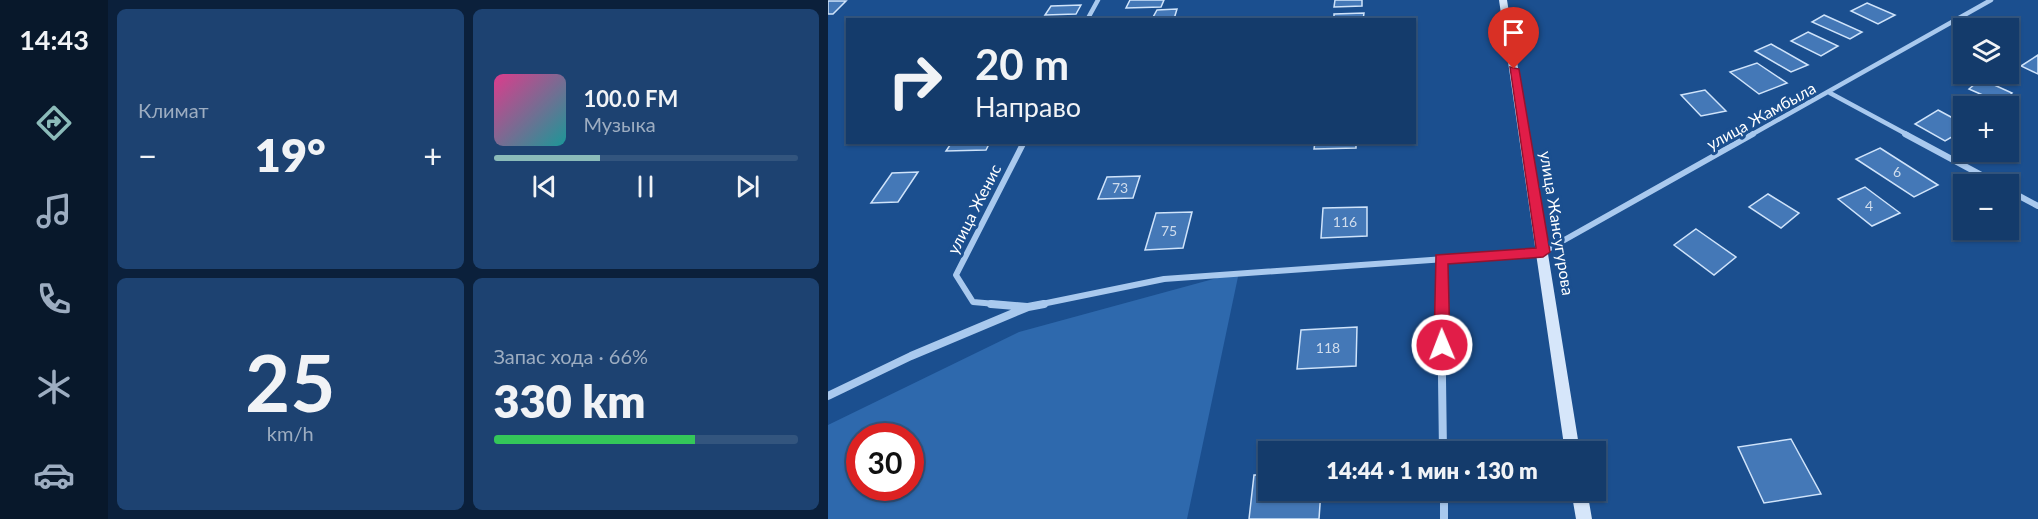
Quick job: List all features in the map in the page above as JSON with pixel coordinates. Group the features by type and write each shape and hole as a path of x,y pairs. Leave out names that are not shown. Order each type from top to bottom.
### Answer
{"main road":[{"name":"улица Жансугурова","path":"1503,0 1572,441"},
{"path":"1581,501 1584,519"}],"street":[{"path":"1088,18 1098,0"},
{"name":"улица Жамбыла","path":"1543,252 1830,93 1991,0"},
{"path":"1830,93 1980,174"},
{"name":"улица Женис","path":"1023,144 956,275 973,302 1028,307"},
{"path":"2019,196 2038,206"},
{"path":"828,396 911,356 1028,307 1164,279 1543,252"},
{"path":"1441,259 1443,441"},
{"path":"1444,501 1444,519"}],"shaded area":[{"path":"1239,272 1187,519 828,519 828,425 1019,332"}],"building":[{"path":"1130,0 1164,0 1161,7 1126,8"},
{"path":"1335,0 1362,0 1362,6 1334,7"},
{"path":"828,1 846,1 833,14 828,14"},
{"path":"1867,3 1895,15 1878,24 1851,11"},
{"path":"1081,5 1076,14 1045,15 1051,6"},
{"path":"1177,9 1174,18 1153,18 1157,10"},
{"path":"1364,13 1363,18 1334,18 1334,14"},
{"path":"1824,15 1862,32 1850,39 1812,22"},
{"path":"1808,32 1838,46 1821,56 1791,41"},
{"path":"1771,44 1808,65 1791,72 1755,51"},
{"path":"2038,55 2038,74 2021,66"},
{"path":"1757,63 1787,83 1759,94 1730,72"},
{"path":"1975,84 1992,84 2012,93 2009,96 1985,96 1969,89"},
{"path":"1705,90 1726,111 1701,116 1681,95"},
{"path":"1938,110 1953,118 1953,136 1945,141 1915,124"},
{"path":"951,144 989,144 986,150 946,151"},
{"path":"1315,144 1356,144 1356,148 1314,149"},
{"path":"1880,148 1938,185 1914,197 1856,159"},
{"path":"918,172 898,202 871,203 892,173"},
{"path":"1140,176 1133,198 1098,199 1107,177"},
{"path":"1865,187 1900,213 1872,226 1838,199"},
{"path":"1768,194 1799,213 1781,228 1749,207"},
{"path":"1367,207 1367,236 1321,238 1323,208"},
{"path":"1192,212 1183,248 1145,250 1156,213"},
{"path":"1696,229 1736,257 1714,275 1674,245"},
{"path":"1357,327 1356,366 1297,369 1301,330"},
{"path":"1791,439 1821,494 1764,503 1738,447"},
{"path":"1254,475 1258,475 1258,501 1320,501 1319,519 1249,519"}],"route":[{"path":"1442,345 1441,259 1543,252 1514,69"}]}
